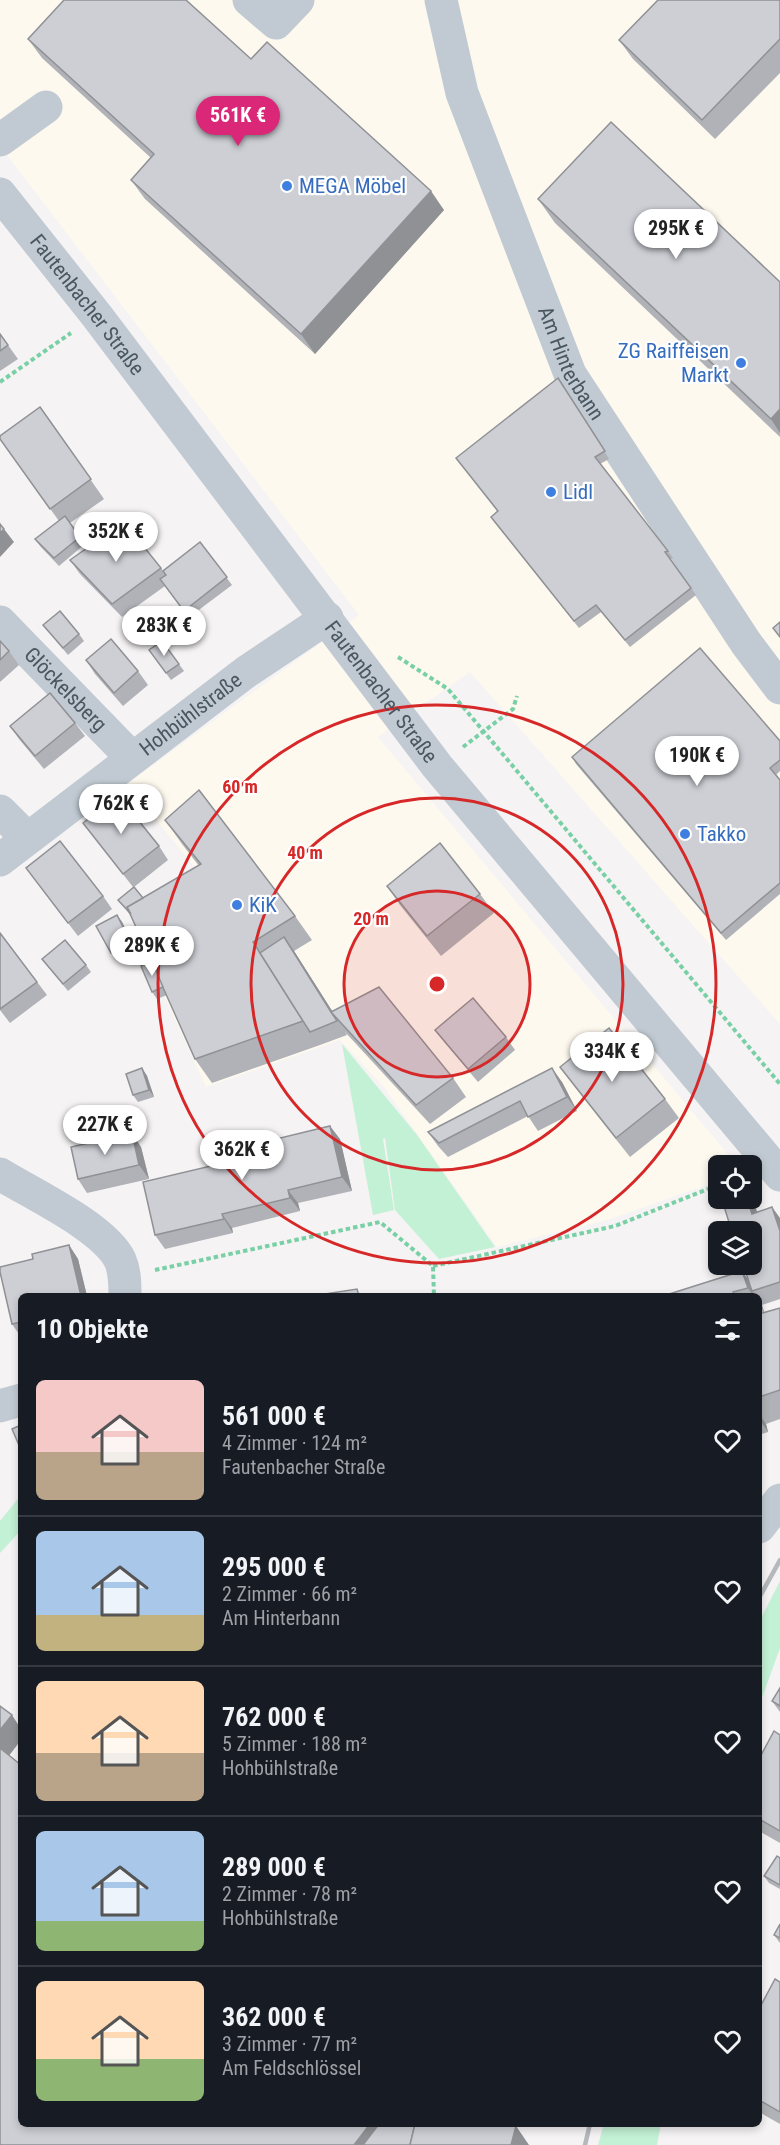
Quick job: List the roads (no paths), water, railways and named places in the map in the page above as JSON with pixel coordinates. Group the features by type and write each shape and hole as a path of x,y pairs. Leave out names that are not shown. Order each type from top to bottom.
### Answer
{"street":[{"path":"249,0 276,23 298,0"},
{"name":"Am Hinterbann","path":"441,0 462,93 570,374 746,643 780,688"},
{"path":"0,140 46,107"},
{"name":"Fautenbacher Straße","path":"0,194 97,316 437,766 780,1175"},
{"name":"Hohbühlstraße","path":"0,860 246,672 327,618"},
{"name":"Glöckelsberg","path":"0,622 132,758"},
{"path":"0,811 27,838"},
{"path":"0,1174 100,1234 119,1259 125,1286"},
{"path":"0,1406 18,1401"},
{"path":"762,1523 780,1500"}],"railway":[{"path":"762,1593 780,1560"},
{"path":"585,2145 589,2127"}],"place":[{"name":"MEGA Möbel","path":"287,186"},
{"name":"ZG Raiffeisen Markt","path":"741,363"},
{"name":"Lidl","path":"551,492"},
{"name":"Takko","path":"685,834"},
{"name":"KiK","path":"237,905"}]}
